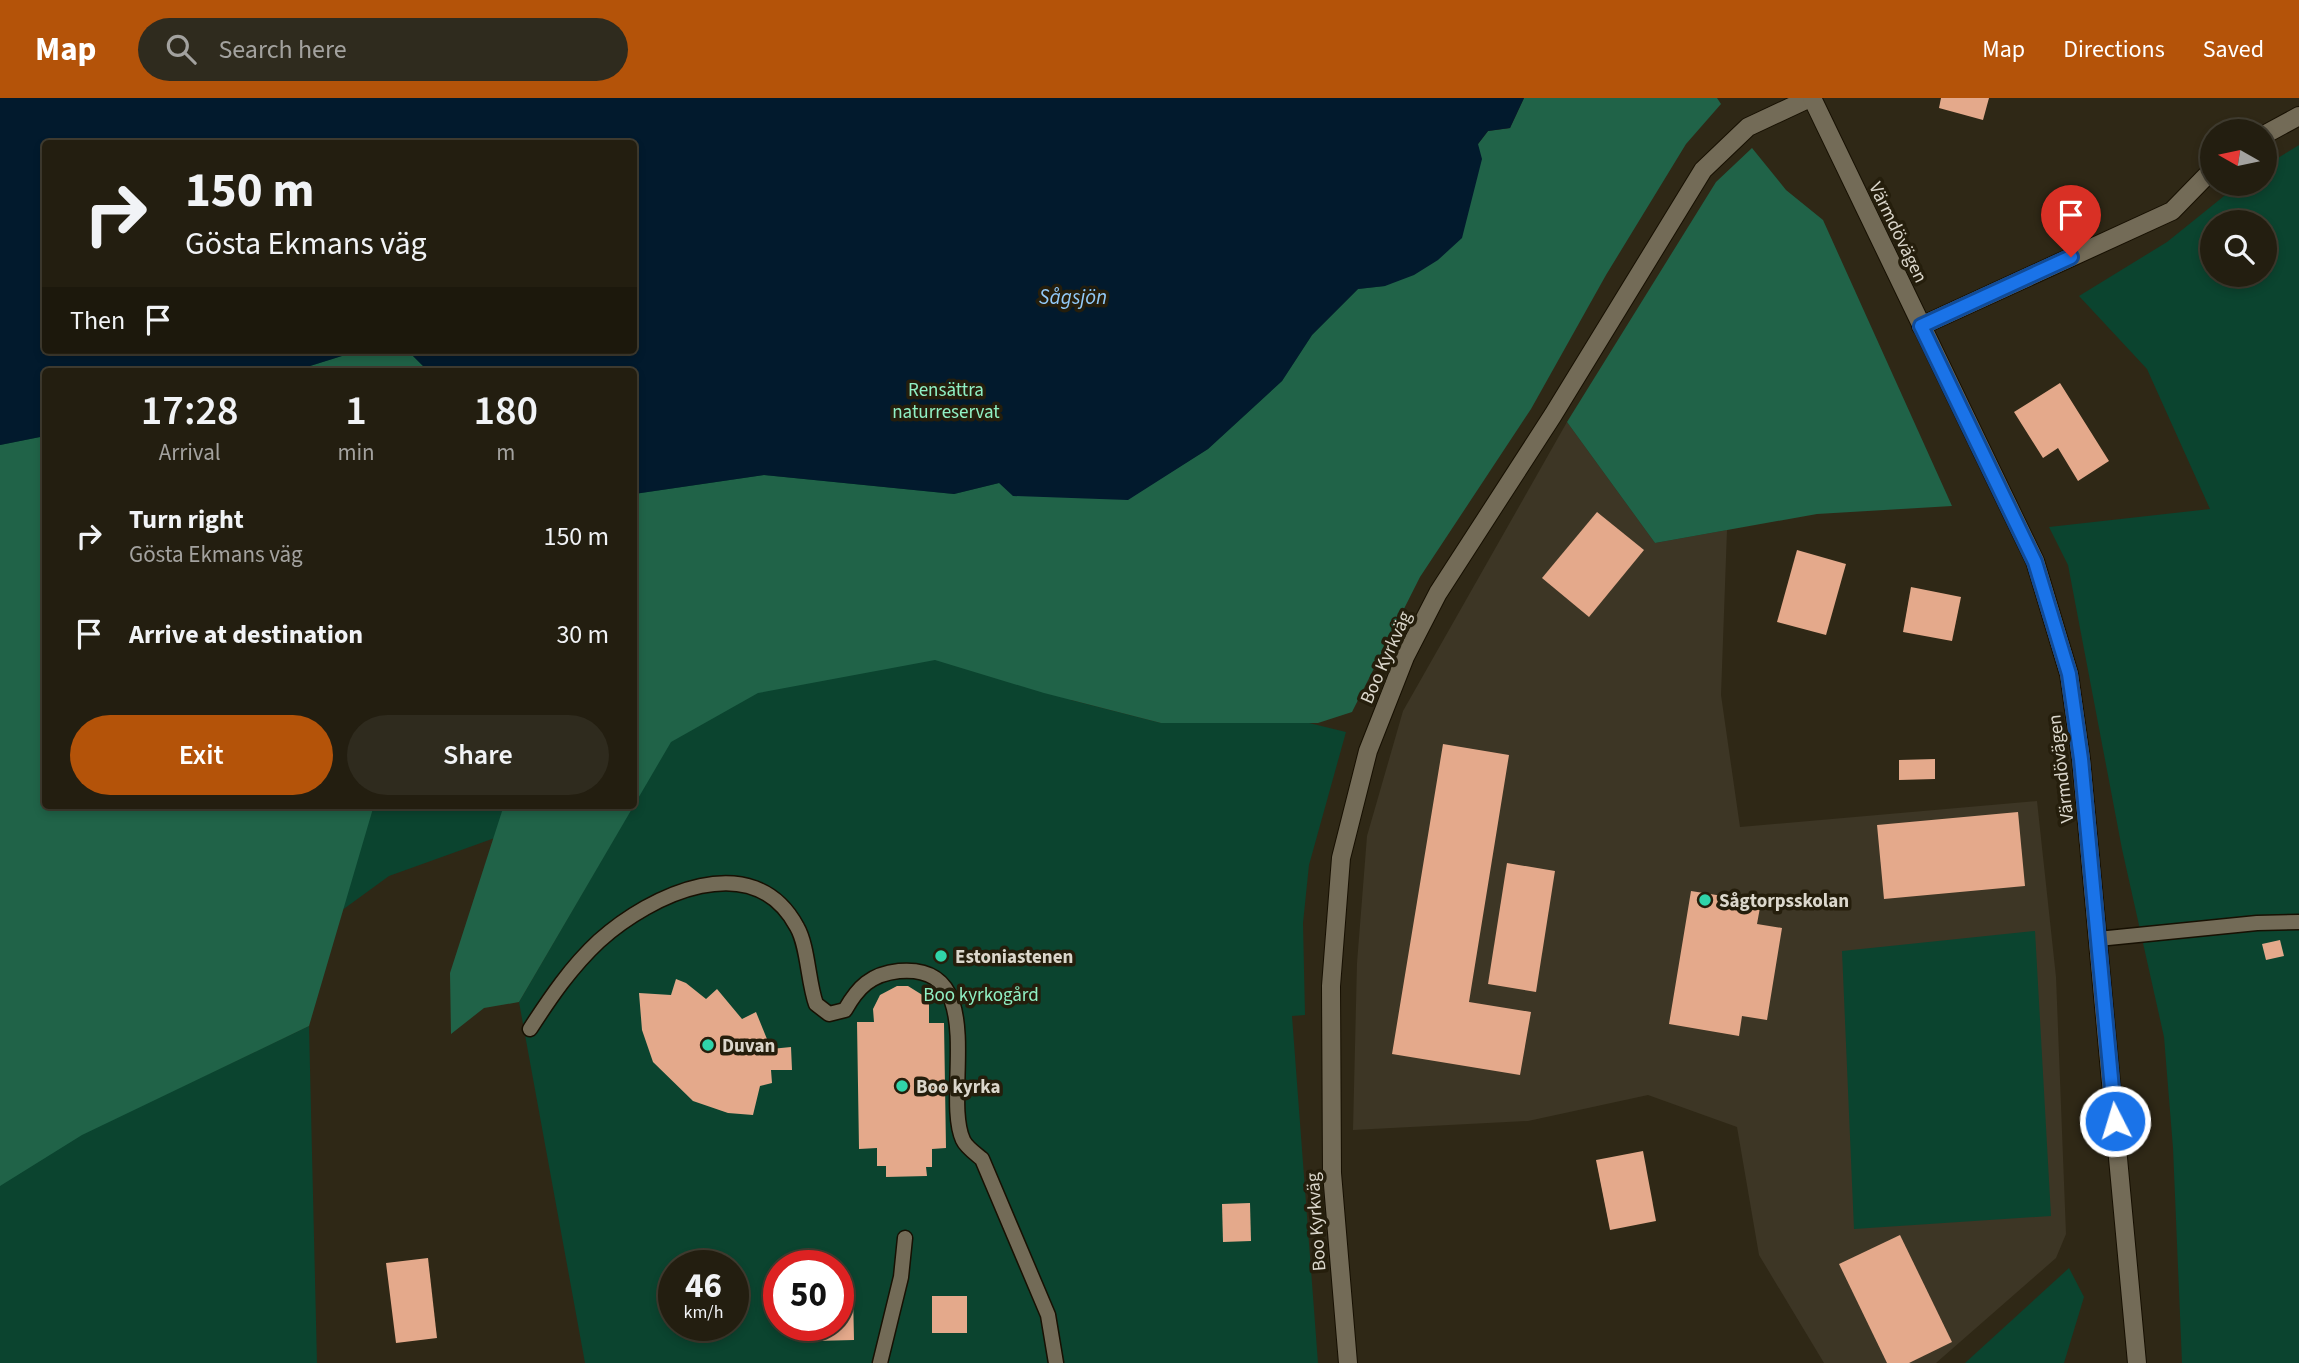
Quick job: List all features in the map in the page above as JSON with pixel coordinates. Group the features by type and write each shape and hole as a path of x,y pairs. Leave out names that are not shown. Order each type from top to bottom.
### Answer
{"street":[{"name":"Värmdövägen","path":"1811,98 2035,562 2053,614 2069,674 2081,759 2137,1363"},
{"name":"Boo Kyrkväg","path":"1349,1363 1332,1173 1331,986 1342,849 1368,751 1405,657 1438,593 1553,415 1703,170 1748,128 1811,98"},
{"path":"2277,128 2299,116"},
{"path":"1921,326 2172,211 2200,182"}],"lane":[{"path":"530,1030 553,994 600,941 631,916 697,884 747,885 775,899 798,928 816,1004 829,1014 845,1010 856,992 870,978 904,971 930,978 946,992 958,1021 957,1108 963,1142 982,1159 1048,1315 1056,1363"},
{"path":"2098,939 2256,923 2299,922"},
{"path":"880,1363 901,1277 905,1238"}],"shaded area":[{"name":"Sågtorpsskolan","path":"1567,422 1655,543 1727,530 1721,695 1740,827 2037,801 2056,977 2066,1234 2056,1258 1936,1363 1824,1363 1759,1255 1737,1127 1648,1095 1528,1121 1353,1130 1357,963 1367,836 1403,711"}],"green space":[{"path":"119,98 1334,98 1513,174 1580,219 1071,700 1161,723 1305,722 1346,732 1309,865 1303,923 1305,1015 1292,1016 1318,1363 585,1363 519,1002 631,809 637,809 637,799 645,785 637,787 637,368 42,368 42,809 576,809 389,876 319,927 134,1109 309,1026 317,1363 0,1363 0,138"},
{"path":"1524,98 1717,98 1721,104 1686,144 1606,275 1531,409 1420,577 1352,712 1318,723 1161,723 1044,693 935,660 758,693 671,742 637,800 637,494 764,475 954,494 999,483 1128,499 1208,449 1282,381 1312,335 1358,289 1385,286 1488,131 1510,128"},
{"path":"2299,145 2299,1363 2182,1363 2173,1148 2164,1037 2122,849 2068,565 2049,527 2210,509 2147,369 2079,296 2167,242 2200,215 2200,287 2277,287 2277,210 2207,210 2224,196 2277,196 2277,159"},
{"path":"1752,148 1786,190 1823,220 1952,506 1817,514 1655,543 1567,422 1716,182"},
{"path":"348,354 411,354 425,368 304,368"},
{"path":"42,437 42,809 373,809 309,1026 82,1135 0,1186 0,445"},
{"path":"503,809 632,809 519,1002 484,1008 451,1034 450,973"},
{"path":"2035,931 2051,1216 1854,1229 1842,951"},
{"path":"2069,1268 2084,1297 2064,1363 1965,1363"}],"water":[{"name":"Sågsjön","path":"0,98 1524,98 1510,128 1488,131 1478,144 1482,159 1462,238 1438,260 1414,275 1385,286 1358,289 1312,335 1282,381 1208,449 1128,500 1013,496 999,483 954,494 764,475 637,494 637,368 425,368 411,354 637,354 637,140 42,140 42,354 348,354 304,368 42,368 42,437 0,445"}],"building":[{"path":"1941,98 1989,98 1983,120 1939,108"},
{"path":"2060,383 2109,461 2078,481 2058,448 2043,458 2014,412"},
{"path":"1597,512 1644,550 1589,617 1542,578"},
{"path":"1797,550 1846,564 1826,635 1777,622"},
{"path":"1911,587 1961,597 1952,641 1903,632"},
{"path":"1443,744 1509,755 1469,1002 1531,1012 1520,1075 1392,1054"},
{"path":"1935,759 1935,779 1899,780 1899,760"},
{"path":"2018,812 2025,886 1884,899 1877,825"},
{"path":"1507,863 1555,871 1536,992 1488,984"},
{"path":"1691,891 1761,902 1757,924 1782,928 1767,1020 1742,1016 1739,1036 1669,1024"},
{"path":"2280,940 2284,956 2266,960 2262,944"},
{"name":"Duvan","path":"676,979 686,983 706,999 717,989 742,1019 756,1012 771,1049 791,1047 792,1070 771,1070 772,1083 760,1086 753,1115 728,1113 693,1101 653,1062 642,1030 639,993 671,995"},
{"name":"Boo kyrka","path":"897,986 908,986 924,996 929,1004 929,1023 944,1023 946,1148 932,1149 932,1167 926,1167 927,1176 886,1177 886,1166 877,1166 877,1148 859,1149 857,1022 874,1022 873,1009 880,995"},
{"path":"1643,1151 1656,1221 1610,1230 1596,1160"},
{"path":"1250,1203 1251,1241 1223,1242 1222,1204"},
{"path":"1900,1235 1952,1342 1909,1363 1887,1363 1839,1264"},
{"path":"428,1258 437,1338 396,1343 386,1263"},
{"path":"932,1296 967,1296 967,1333 932,1333"}],"place":[{"name":"Sågtorpsskolan","path":"1705,900"},
{"name":"Estoniastenen","path":"941,956"},
{"name":"Duvan","path":"708,1045"},
{"name":"Boo kyrka","path":"902,1086"}],"route":[{"path":"2071,257 1921,326 2035,562 2053,614 2069,674 2081,759 2115,1121"}],"park label":[{"name":"Rensättra naturreservat","path":"946,400"},
{"name":"Boo kyrkogård","path":"981,994"}]}
